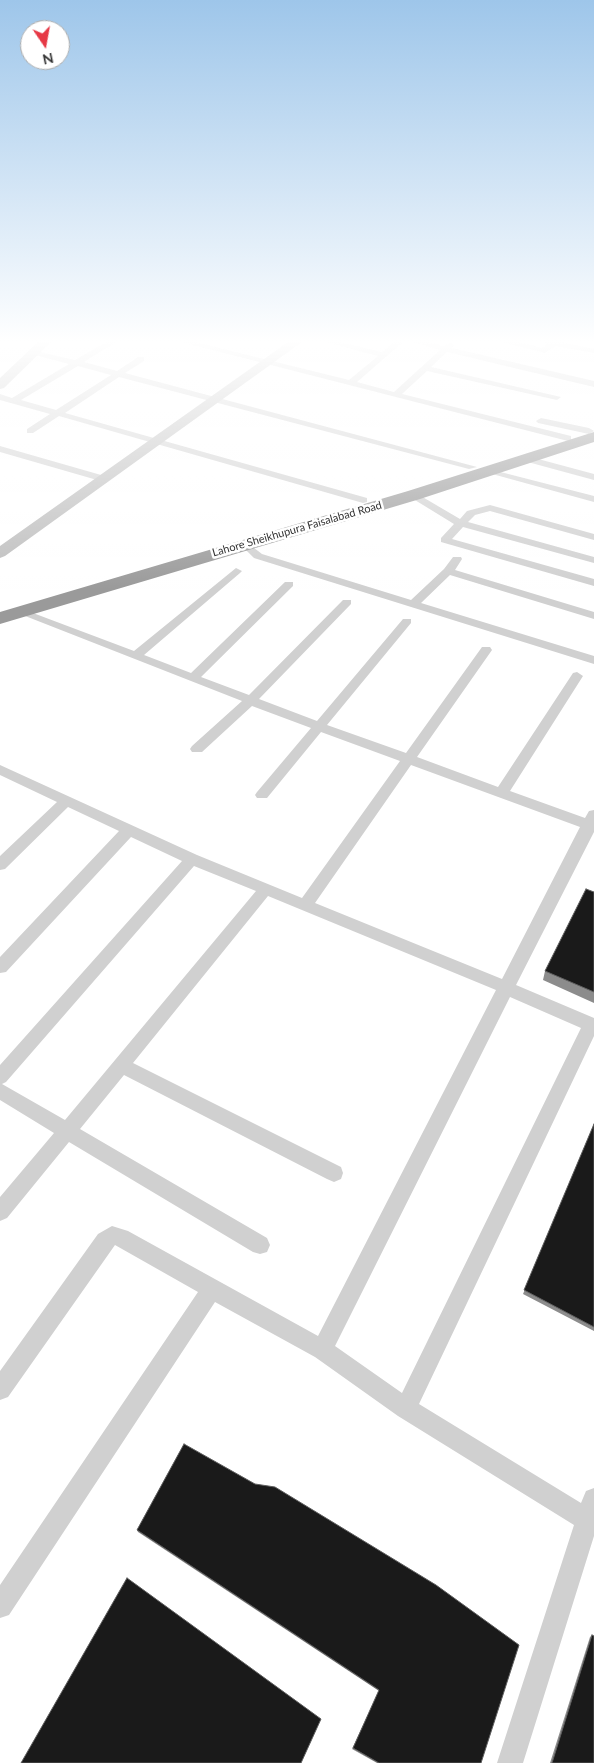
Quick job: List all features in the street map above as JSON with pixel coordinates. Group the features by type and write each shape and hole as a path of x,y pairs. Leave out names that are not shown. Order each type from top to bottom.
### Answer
{"highway":[{"name":"Lahore Sheikhupura Faisalabad Road","path":"0,618 414,495 568,438 592,435"},
{"name":"Lahore Sheikhupura Faisalabad Road","path":"0,607 363,500 480,469 527,459 592,435"}],"street":[{"path":"30,431 40,424"},
{"path":"99,424 363,500"},
{"path":"0,553 182,424"},
{"path":"309,424 594,499"},
{"path":"514,424 568,438"},
{"path":"548,424 592,435"},
{"path":"0,448 104,479"},
{"path":"527,459 594,477"},
{"path":"414,495 459,523 594,560"},
{"path":"594,537 490,508 471,513 459,523 445,540 594,583"},
{"path":"245,544 258,556 594,660"},
{"path":"413,604 448,571 457,559"},
{"path":"136,656 236,571"},
{"path":"448,571 594,616"},
{"path":"193,678 289,584"},
{"path":"198,749 251,700 347,602"},
{"path":"21,612 408,760 501,794 592,823 505,987 322,1350"},
{"path":"262,795 407,621"},
{"path":"305,905 486,650"},
{"path":"501,794 577,676"},
{"path":"0,770 65,802 192,859 593,1025 406,1408"},
{"path":"0,865 65,802"},
{"path":"0,967 129,830"},
{"path":"0,1077 192,859"},
{"path":"0,1212 266,889"},
{"path":"121,1065 334,1173"},
{"path":"0,1091 260,1245"},
{"path":"0,1389 105,1241 112,1235 121,1238 211,1290 322,1350 406,1408 591,1509 510,1763"},
{"path":"0,1606 211,1290"}],"building":[{"path":"586,889 594,892 594,992 545,971"},
{"path":"594,1124 594,1327 524,1290"},
{"path":"184,1444 255,1484 275,1487 436,1585 519,1645 481,1763 379,1763 353,1748 379,1690 137,1530"},
{"path":"127,1578 321,1719 301,1763 21,1763"},
{"path":"592,1635 594,1636 594,1763 552,1763"}]}
